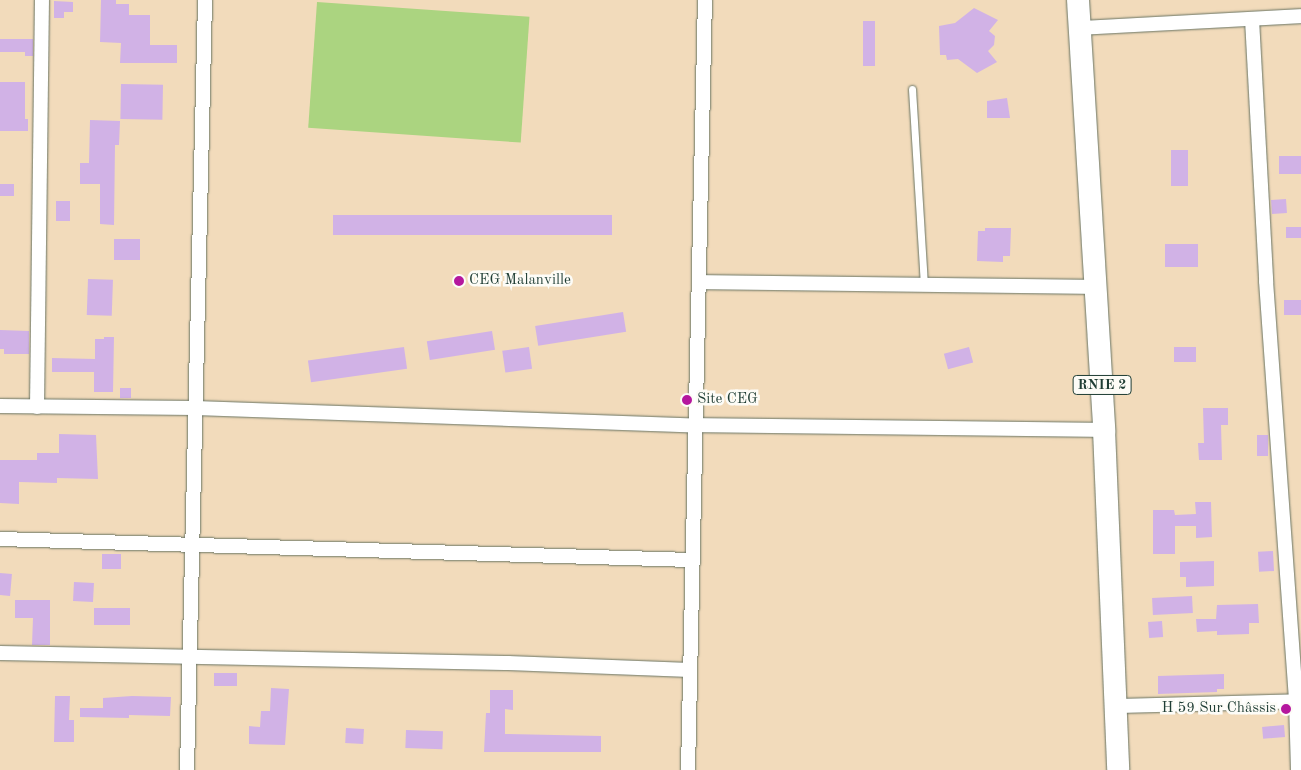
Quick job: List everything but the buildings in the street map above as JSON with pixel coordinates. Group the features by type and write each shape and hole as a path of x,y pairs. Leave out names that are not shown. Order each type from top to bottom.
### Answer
{"main road":[{"name":"RNIE 2","path":"1078,0 1104,430 1118,770"}],"street":[{"path":"37,407 42,0"},
{"path":"186,770 205,0"},
{"path":"688,770 694,424 705,0"},
{"path":"1080,28 1301,16"},
{"path":"1252,19 1266,281 1299,701 1298,770"},
{"path":"699,282 1095,287"},
{"path":"0,406 195,408 694,424 1104,430"},
{"path":"0,539 692,560"},
{"path":"0,653 498,663 690,670"},
{"path":"1116,706 1299,701"}],"lane":[{"path":"912,89 924,285"}],"green space":[{"path":"317,2 529,17 521,143 308,128"}],"place":[{"name":"CEG Malanville","path":"459,281"},
{"name":"Site CEG","path":"687,400"},
{"name":"H 59 Sur Châssis","path":"1286,709"}]}
